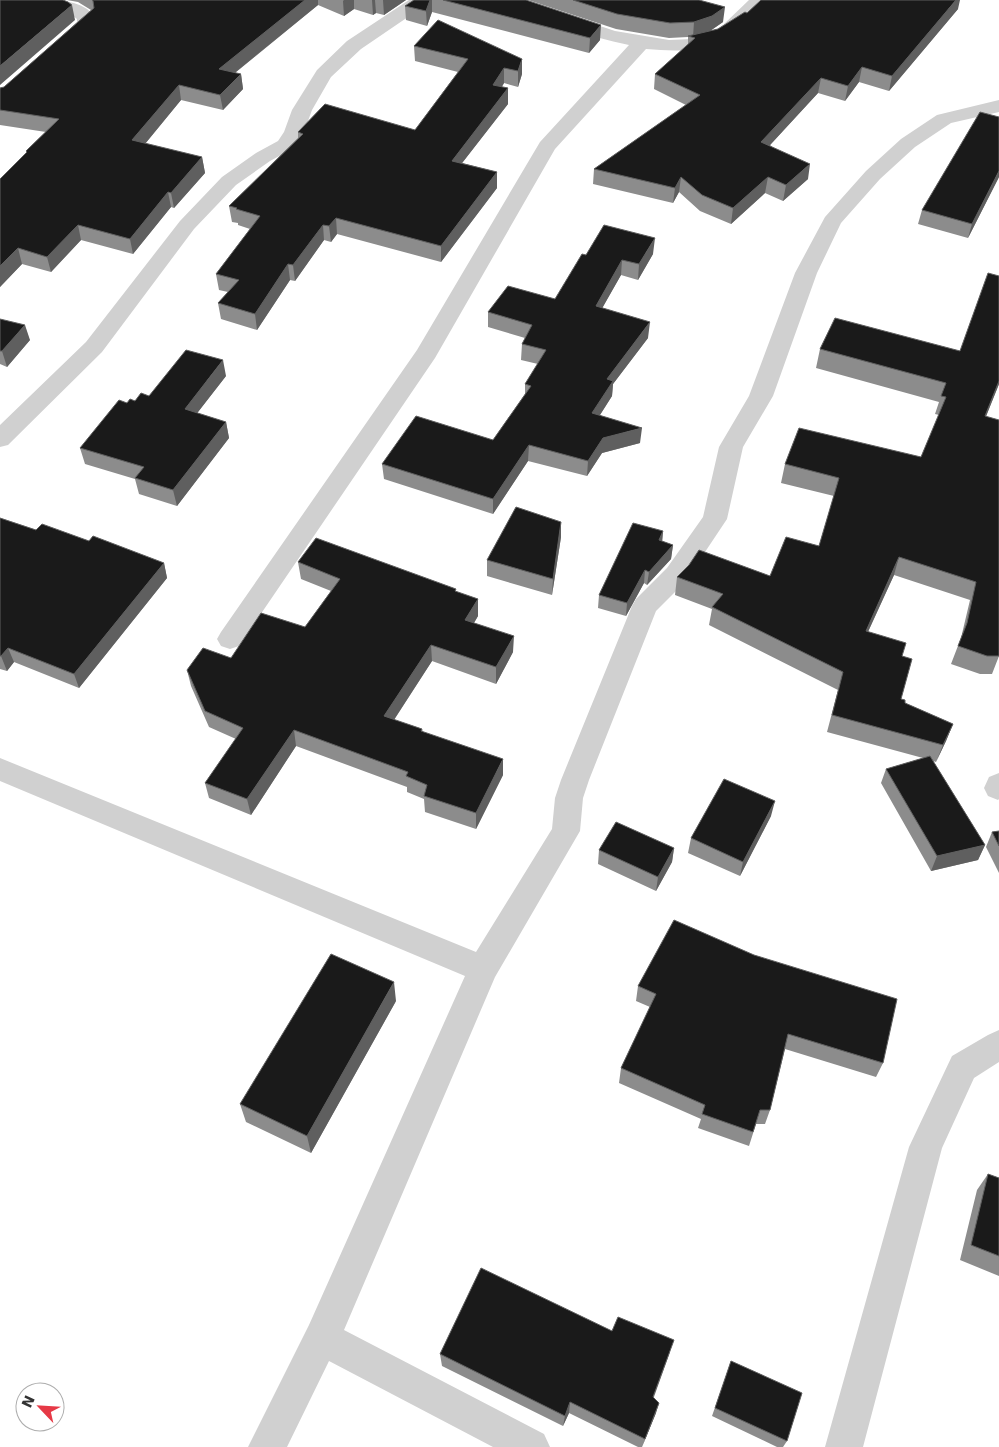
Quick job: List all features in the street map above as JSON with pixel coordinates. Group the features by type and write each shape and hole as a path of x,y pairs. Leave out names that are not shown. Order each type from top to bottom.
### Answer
{"street":[{"path":"47,56 78,32 86,23 86,17 78,11 49,0"},
{"path":"0,438 94,347 187,225 229,182 264,157 285,145 294,132 302,110 324,74 354,45 421,0"},
{"path":"506,0 577,26 641,43 671,46 695,44 715,38 728,31 760,0"},
{"path":"230,639 427,353 547,146 641,43"},
{"path":"267,1447 322,1338 483,969 566,830 569,798 575,780 645,606 676,575 715,519 731,447 761,396 806,273 832,221 873,175 908,142 944,119 999,106"},
{"path":"0,769 483,969"},
{"path":"844,1447 926,1146 963,1066 999,1045"},
{"path":"322,1338 531,1447"}],"building":[{"path":"0,0 63,0 72,5 0,66"},
{"path":"92,0 305,0 219,69 241,74 220,95 179,85 132,140 202,157 171,193 168,192 130,239 78,225 47,257 18,248 0,266 0,179 59,119 0,110 0,88 4,87 94,8"},
{"path":"414,0 430,0 426,11 405,6"},
{"path":"443,0 526,0 601,25 590,38"},
{"path":"573,0 699,0 725,7 712,16 694,22 670,23 617,14"},
{"path":"761,0 956,0 892,76 862,67 848,86 821,78 761,142 810,164 786,185 768,177 733,208 702,195 681,177 675,188 594,169 700,95 655,74 695,38 688,36 718,29 745,12 747,13"},
{"path":"438,20 522,59 518,71 504,68 493,85 508,88 452,161 497,172 441,246 336,218 329,226 323,225 293,265 288,264 255,314 218,303 239,280 216,274 260,216 229,206 303,134 298,132 325,104 415,130 468,59 414,46"},
{"path":"980,112 999,117 999,171 972,224 922,210"},
{"path":"604,225 655,238 639,264 622,260 596,306 650,322 607,379 613,381 592,413 642,428 603,438 588,461 529,445 493,499 382,464 416,416 493,440 531,386 525,384 546,350 522,344 532,325 488,312 508,286 555,299 582,254 586,255"},
{"path":"988,273 999,276 999,381 985,416 999,420 999,656 987,656 958,646 967,623 976,582 899,557 866,631 906,643 902,656 912,659 901,699 905,700 905,703 953,724 943,745 832,715 843,672 712,607 723,594 677,577 689,565 699,550 770,576 786,537 819,546 839,478 785,464 799,428 921,457 946,397 941,396 946,383 820,349 835,318 960,351"},
{"path":"0,319 25,325 2,351 0,351"},
{"path":"186,350 223,360 185,409 226,422 173,490 135,478 144,467 80,448 119,400 127,403 130,399 135,401 141,393 149,396"},
{"path":"516,507 561,522 553,579 487,560"},
{"path":"0,518 36,530 42,524 89,541 93,536 164,563 74,674 8,648 0,656"},
{"path":"633,523 663,531 659,540 673,545 649,572 645,570 627,603 599,595"},
{"path":"316,538 456,589 455,591 478,599 465,620 514,636 496,667 431,645 384,716 422,729 421,731 503,759 476,813 424,796 427,785 406,776 408,772 294,730 247,799 205,783 243,728 205,711 187,670 203,648 231,658 261,613 305,627 340,579 298,562"},
{"path":"930,756 985,845 937,856 886,769"},
{"path":"724,779 775,801 743,862 691,838"},
{"path":"616,822 674,848 658,877 599,850"},
{"path":"999,831 999,846 992,832"},
{"path":"674,920 754,955 897,999 883,1063 788,1034 770,1110 760,1110 753,1132 702,1114 705,1105 621,1068 656,994 638,986"},
{"path":"331,954 394,982 307,1136 240,1104"},
{"path":"988,1174 999,1178 999,1256 971,1245"},
{"path":"481,1268 612,1331 618,1317 674,1340 653,1397 659,1403 645,1439 570,1402 565,1416 440,1354"},
{"path":"731,1361 802,1393 787,1441 715,1408"}]}
